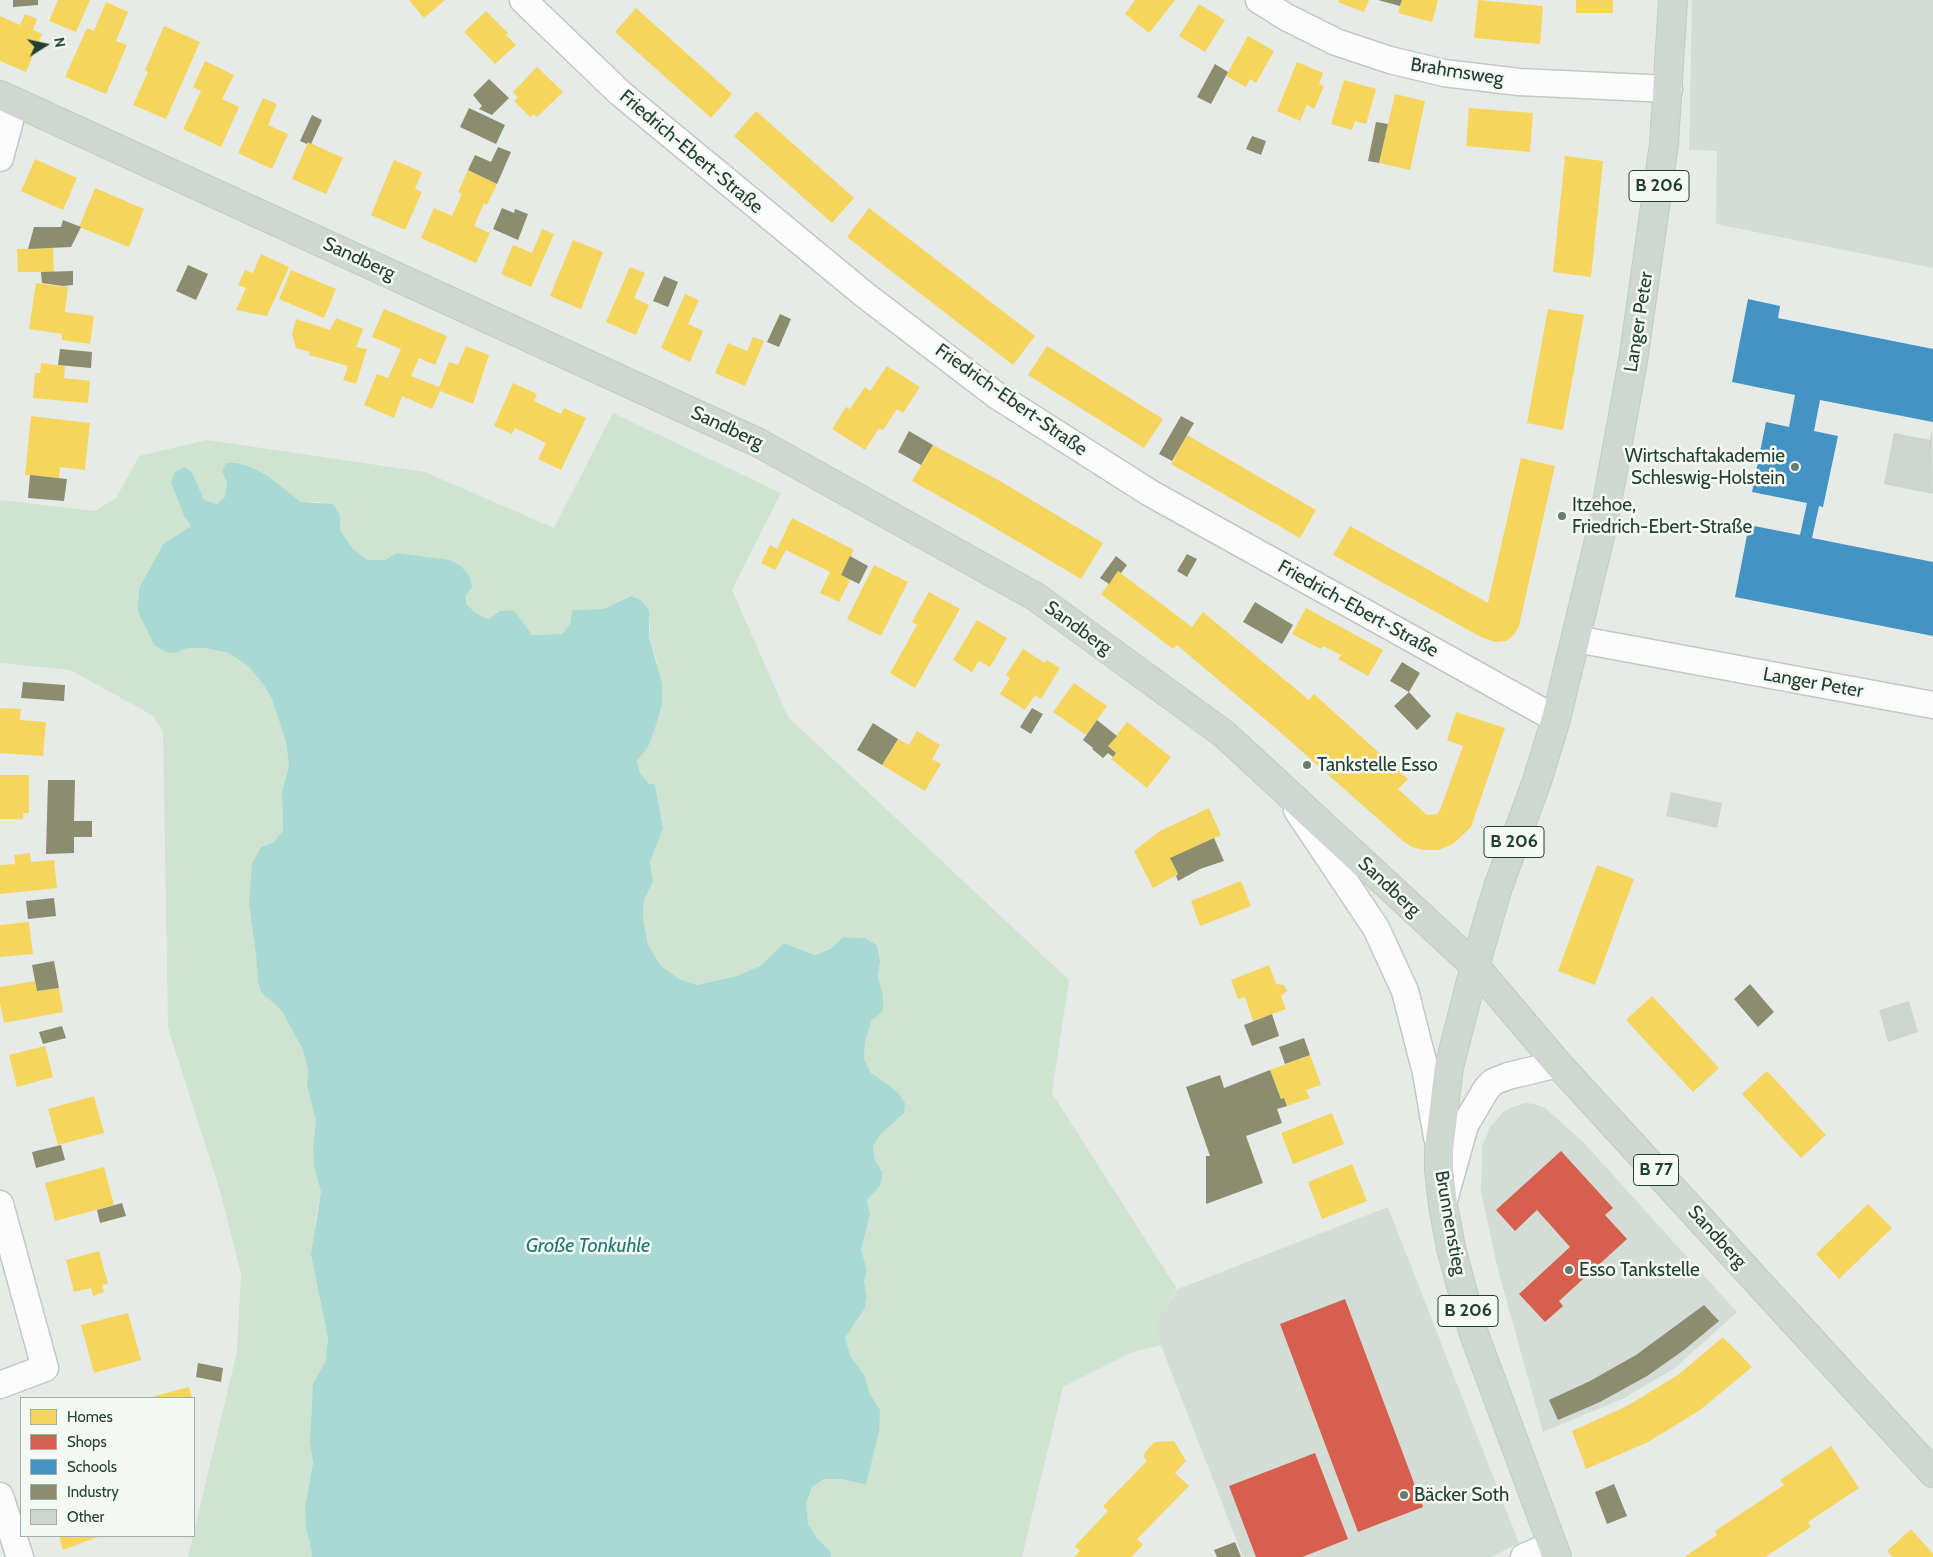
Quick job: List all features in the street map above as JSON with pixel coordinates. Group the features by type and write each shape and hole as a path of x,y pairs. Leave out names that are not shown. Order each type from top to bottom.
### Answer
{"main road":[{"name":"Langer Peter","path":"1475,966 1498,887 1537,781 1556,719 1603,524 1633,361 1664,144 1669,89 1672,0"},
{"name":"Sandberg","path":"8,98 759,443 1036,597 1224,734 1475,966 1558,1064 1933,1473"},
{"name":"Brunnenstieg","path":"1475,966 1449,1067 1439,1149 1443,1205 1451,1248 1474,1334 1555,1551"}],"street":[{"name":"Friedrich-Ebert-Straße","path":"523,0 620,93 865,295 996,395 1150,493 1556,719"},
{"name":"Brahmsweg","path":"1260,0 1286,17 1336,42 1390,60 1444,73 1519,82 1669,89"},
{"path":"0,158 8,98"},
{"name":"Langer Peter","path":"1576,639 1933,705"},
{"path":"1280,787 1339,870 1376,928 1405,991 1426,1073 1439,1149"},
{"path":"1443,1205 1466,1125 1487,1088 1493,1082 1508,1076 1558,1064"},
{"path":"0,1204 45,1368 0,1385"},
{"path":"0,1496 20,1557"},
{"path":"1524,1557 1555,1551"}],"shaded area":[{"path":"1692,0 1933,0 1933,268 1716,224 1717,151 1689,150"},
{"path":"1525,1103 1545,1108 1583,1142 1737,1312 1675,1368 1622,1399 1543,1432 1497,1266 1481,1191 1482,1146 1490,1127 1503,1112"},
{"path":"1388,1207 1519,1543 1491,1557 1243,1557 1153,1325 1178,1289"}],"green space":[{"path":"613,413 781,493 732,590 788,717 1069,980 1052,1093 1177,1289 1153,1325 1161,1345 1133,1352 1063,1387 1022,1557 831,1557 830,1551 817,1538 808,1524 806,1504 812,1487 824,1479 842,1479 866,1485 880,1410 869,1392 865,1376 851,1357 845,1338 865,1308 867,1296 864,1282 867,1269 861,1250 870,1215 867,1200 880,1186 883,1173 875,1160 873,1146 880,1135 904,1113 886,1083 871,1073 864,1059 865,1043 871,1021 883,995 878,978 880,961 877,945 865,938 843,937 829,949 815,955 784,943 760,966 737,976 697,985 679,979 661,966 648,945 643,918 644,900 653,882 650,862 663,828 655,785 648,783 640,773 637,761 648,747 657,662 649,637 650,625 630,596 603,609 572,610 570,624 562,634 532,635 514,610 500,611 488,619 477,614 466,604 470,577 461,566 450,560 397,553 385,560 368,560 353,549 340,530 340,515 320,502 301,502 268,476 251,467 237,463 227,463 222,472 227,482 225,498 215,504 204,500 192,472 171,483 184,516 191,526 163,544 152,566 148,630 155,646 176,653 188,648 205,648 229,653 249,667 272,699 286,742 289,766 282,792 283,832 274,842 261,847 256,954 258,982 261,992 282,1011 303,1050 308,1071 307,1085 316,1121 313,1147 314,1166 321,1192 315,1221 319,1295 328,1339 325,1362 313,1384 310,1443 313,1463 305,1507 311,1557 188,1557 193,1537 195,1537 195,1528 237,1351 241,1274 220,1191 168,1028 163,731 152,715 70,670 0,663 0,500 95,511 116,498 139,456 207,440 425,472 554,528"}],"water":[{"name":"Große Tonkuhle","path":"226,463 237,463 251,467 268,476 301,502 333,504 340,515 340,530 353,549 368,560 385,560 397,553 450,560 461,566 470,577 472,587 466,595 466,604 477,614 488,619 500,611 514,610 532,635 562,634 570,624 572,610 603,609 631,596 642,601 649,611 649,637 662,684 662,704 656,725 648,747 637,761 640,773 648,783 655,785 663,828 650,862 653,882 644,900 643,918 648,945 661,966 679,979 697,985 737,976 760,966 784,943 815,955 830,949 843,937 865,938 877,945 880,961 878,978 883,995 883,1011 871,1021 865,1043 864,1059 871,1073 898,1093 905,1103 904,1113 880,1135 873,1146 875,1160 883,1173 880,1186 867,1200 870,1215 861,1250 867,1269 864,1282 867,1296 865,1308 845,1338 851,1357 865,1376 869,1392 880,1410 879,1431 866,1485 842,1479 824,1479 812,1487 806,1504 808,1524 817,1538 830,1551 831,1557 311,1557 305,1507 313,1463 310,1443 313,1384 325,1362 328,1339 311,1254 321,1192 314,1166 313,1147 316,1121 307,1085 308,1071 303,1050 282,1011 261,992 258,982 249,904 252,864 261,847 274,842 283,831 282,792 289,766 286,742 272,699 249,667 229,653 205,648 188,648 176,653 166,652 155,646 138,612 139,589 163,544 191,526 184,516 171,483 175,472 184,467 192,472 204,500 216,504 225,497 227,482 222,472"}],"building: Homes":[{"path":"58,0 90,0 76,32 49,21"},
{"path":"409,0 445,0 424,18"},
{"path":"1135,0 1175,0 1149,33 1125,14"},
{"path":"1339,0 1369,0 1364,12 1338,2"},
{"path":"1402,0 1438,0 1432,22 1398,13"},
{"path":"1478,0 1543,6 1540,44 1474,38"},
{"path":"1576,0 1613,0 1613,13 1576,13"},
{"path":"106,2 128,12 116,41 127,45 106,94 65,77 87,28 94,31"},
{"path":"1199,4 1225,20 1205,52 1179,36"},
{"path":"636,8 732,94 711,118 615,32"},
{"path":"486,11 508,33 506,35 516,45 495,64 464,32"},
{"path":"25,14 37,19 33,30 42,34 26,72 0,61 0,16 20,25"},
{"path":"164,26 200,42 166,119 133,105 148,72 145,70"},
{"path":"1248,36 1274,51 1256,83 1250,79 1246,87 1226,76"},
{"path":"205,61 234,75 222,99 239,107 221,147 183,129 201,91 193,87"},
{"path":"1297,62 1323,73 1319,84 1324,86 1314,109 1307,105 1300,121 1277,111"},
{"path":"537,67 563,92 537,117 534,114 530,117 514,101 518,97 513,92"},
{"path":"1344,80 1376,89 1366,124 1355,121 1352,130 1331,124"},
{"path":"1395,94 1425,101 1410,170 1379,163"},
{"path":"263,98 277,104 268,125 288,134 272,169 238,153"},
{"path":"1469,108 1533,113 1530,152 1466,146"},
{"path":"756,111 854,198 832,223 734,136"},
{"path":"308,142 343,158 326,194 292,179"},
{"path":"1565,156 1603,161 1591,277 1553,272"},
{"path":"35,159 77,178 63,210 21,191"},
{"path":"394,160 422,172 415,189 422,192 405,230 371,215"},
{"path":"468,170 497,184 487,205 484,203 474,226 490,233 476,263 421,238 434,208 452,216 462,194 458,192"},
{"path":"95,188 144,209 129,247 79,227"},
{"path":"869,208 1035,336 1013,365 847,237"},
{"path":"542,229 554,234 531,287 501,274 513,245 532,253"},
{"path":"573,240 603,252 581,309 550,296"},
{"path":"53,248 54,272 18,272 17,249"},
{"path":"261,254 289,267 267,316 236,310 246,288 238,285 245,270 253,273"},
{"path":"630,267 645,273 634,298 649,305 636,335 606,322"},
{"path":"291,270 336,289 324,318 279,299"},
{"path":"36,283 68,287 65,312 94,316 90,344 62,340 62,334 29,329"},
{"path":"685,294 699,300 688,324 703,331 690,362 661,348"},
{"path":"384,309 447,336 435,365 419,358 411,376 439,387 449,362 458,365 466,346 489,355 473,404 440,391 432,409 402,396 394,418 364,405 377,374 388,378 401,349 372,337"},
{"path":"1548,309 1584,315 1563,430 1527,423"},
{"path":"336,318 363,329 356,347 367,349 356,384 343,380 348,366 309,355 310,352 296,348 292,334 296,319 330,330"},
{"path":"753,337 764,341 745,386 715,373 728,343 747,351"},
{"path":"1047,346 1163,419 1144,448 1028,375"},
{"path":"41,363 65,366 64,378 90,381 88,403 33,398 35,373 40,373"},
{"path":"887,366 920,387 903,413 897,409 883,430 879,428 865,450 832,429 846,407 850,409 865,387 870,391"},
{"path":"513,383 537,394 534,401 561,414 564,408 586,418 561,470 538,459 546,443 515,428 512,434 494,426"},
{"path":"31,416 90,423 85,470 60,467 59,478 25,475"},
{"path":"1187,435 1316,510 1300,538 1171,464"},
{"path":"933,445 1000,481 1103,543 1081,579 912,481"},
{"path":"1521,458 1555,466 1519,626 1514,635 1506,641 1495,642 1481,637 1333,555 1350,526 1488,603"},
{"path":"792,518 854,550 841,575 850,580 839,602 820,593 830,572 786,550 775,570 761,563 770,545 777,549"},
{"path":"874,565 908,582 881,636 847,619"},
{"path":"1118,571 1192,627 1203,612 1309,700 1314,694 1408,779 1398,789 1427,815 1437,814 1440,810 1463,746 1447,740 1456,712 1505,728 1471,827 1453,844 1438,850 1424,850 1412,847 1403,841 1280,732 1177,645 1173,649 1101,594"},
{"path":"929,592 960,609 915,688 890,673 917,625 912,622"},
{"path":"1306,608 1383,650 1368,676 1338,659 1341,655 1323,646 1321,649 1292,634"},
{"path":"977,620 1007,638 990,667 979,661 972,672 953,660"},
{"path":"1023,649 1045,663 1047,660 1060,668 1041,699 1035,695 1025,710 1000,694 1010,678 1006,675"},
{"path":"1074,683 1107,706 1086,735 1053,712"},
{"path":"0,708 21,709 20,720 46,722 43,756 0,753"},
{"path":"1127,722 1171,757 1147,788 1111,759 1116,753 1108,746"},
{"path":"917,731 940,745 932,759 941,764 925,791 882,765 898,739 909,745"},
{"path":"0,775 29,775 29,813 23,813 23,819 0,819"},
{"path":"1209,808 1221,835 1170,858 1178,874 1153,888 1134,851 1160,831"},
{"path":"30,853 31,862 54,860 57,888 0,894 0,865 15,864 14,855"},
{"path":"1597,865 1634,879 1595,985 1558,971"},
{"path":"1241,881 1251,906 1200,926 1191,901"},
{"path":"29,922 33,954 0,957 0,925"},
{"path":"1269,965 1276,984 1284,985 1287,991 1281,996 1286,1009 1253,1021 1245,997 1238,999 1231,980"},
{"path":"35,981 37,991 59,988 63,1012 4,1023 0,1003 0,987"},
{"path":"1652,996 1719,1068 1693,1092 1626,1020"},
{"path":"45,1046 53,1077 17,1087 9,1055"},
{"path":"1310,1055 1321,1085 1306,1090 1310,1098 1287,1106 1284,1098 1281,1099 1270,1070"},
{"path":"1767,1071 1826,1135 1801,1158 1742,1094"},
{"path":"94,1096 104,1133 58,1145 48,1109"},
{"path":"1332,1113 1344,1144 1293,1164 1281,1133"},
{"path":"1352,1164 1367,1201 1322,1219 1308,1182"},
{"path":"104,1167 114,1205 55,1221 45,1183"},
{"path":"1868,1204 1892,1228 1839,1279 1816,1254"},
{"path":"99,1251 108,1284 102,1285 104,1292 93,1296 91,1288 74,1292 66,1260"},
{"path":"128,1313 141,1360 94,1373 81,1325"},
{"path":"1723,1337 1752,1367 1700,1410 1648,1442 1586,1469 1572,1431 1627,1406 1678,1375"},
{"path":"189,1387 192,1397 152,1397"},
{"path":"1174,1441 1186,1461 1175,1473 1189,1486 1137,1539 1143,1545 1131,1557 1074,1557 1080,1551 1075,1546 1108,1511 1103,1506 1147,1461 1144,1457 1145,1452 1155,1442"},
{"path":"1831,1446 1859,1488 1808,1522 1811,1527 1765,1557 1684,1557 1717,1535 1715,1531 1784,1485 1780,1480"},
{"path":"1911,1529 1933,1554 1933,1557 1893,1557 1887,1551"},
{"path":"59,1537 98,1537 63,1550"}],"building: Shops":[{"path":"1561,1151 1613,1208 1605,1215 1627,1239 1559,1301 1563,1306 1545,1322 1519,1294 1570,1247 1537,1210 1515,1231 1496,1210"},
{"path":"1345,1299 1423,1507 1358,1532 1280,1324"},
{"path":"1315,1453 1348,1539 1302,1557 1256,1557 1229,1486"}],"building: Schools":[{"path":"1748,299 1780,306 1778,318 1933,349 1933,422 1820,400 1814,431 1838,436 1823,507 1819,506 1812,538 1933,562 1933,636 1735,597 1749,525 1800,535 1807,503 1752,492 1766,422 1789,427 1795,395 1732,382"}],"building: Industry":[{"path":"13,0 38,0 38,5 13,7"},
{"path":"1378,0 1402,0 1400,6"},
{"path":"1215,64 1228,72 1211,104 1197,97"},
{"path":"489,79 509,98 492,115 479,109 482,106 473,95"},
{"path":"469,108 505,125 496,144 460,127"},
{"path":"312,115 322,120 311,144 308,142 307,144 300,141"},
{"path":"1376,122 1388,124 1379,163 1368,161"},
{"path":"1252,136 1266,141 1261,155 1246,149"},
{"path":"498,147 511,152 497,184 468,170 475,155 491,162"},
{"path":"502,208 514,213 515,209 528,214 518,240 493,229"},
{"path":"63,220 81,227 71,247 28,249 34,227 61,227"},
{"path":"188,265 208,274 196,300 176,291"},
{"path":"73,271 73,285 63,286 42,283 41,272"},
{"path":"664,276 678,282 668,307 653,301"},
{"path":"780,314 791,319 779,347 767,342"},
{"path":"60,349 92,352 91,368 58,365"},
{"path":"1181,416 1194,423 1172,461 1159,454"},
{"path":"909,431 933,445 921,465 898,452"},
{"path":"30,475 67,479 64,501 28,498"},
{"path":"1187,554 1197,559 1187,577 1177,571"},
{"path":"850,556 868,566 859,584 841,575"},
{"path":"1116,556 1127,565 1121,573 1118,571 1109,584 1100,578"},
{"path":"1255,602 1293,625 1282,644 1243,622"},
{"path":"1402,662 1420,673 1409,692 1390,681"},
{"path":"23,682 65,685 64,701 21,698"},
{"path":"1409,692 1431,716 1417,730 1394,706"},
{"path":"1032,708 1043,714 1031,734 1020,727"},
{"path":"1097,720 1117,736 1108,746 1116,753 1113,757 1108,753 1103,758 1083,740"},
{"path":"873,723 898,739 882,765 857,750"},
{"path":"48,780 75,780 74,821 92,821 92,837 74,837 74,853 46,854"},
{"path":"1214,838 1224,861 1200,869 1178,881 1176,876 1178,874 1170,858"},
{"path":"54,898 56,916 28,919 26,901"},
{"path":"54,961 59,988 37,991 32,965"},
{"path":"1750,984 1774,1012 1758,1027 1734,999"},
{"path":"1272,1014 1279,1036 1252,1046 1244,1025"},
{"path":"62,1026 66,1038 43,1044 39,1032"},
{"path":"1304,1038 1310,1055 1285,1064 1279,1047"},
{"path":"1270,1070 1281,1099 1284,1098 1287,1106 1277,1109 1282,1123 1246,1136 1263,1183 1206,1204 1206,1156 1210,1156 1186,1087 1220,1075 1224,1088"},
{"path":"61,1145 65,1160 36,1168 32,1152"},
{"path":"122,1203 126,1216 100,1223 97,1210"},
{"path":"1704,1305 1719,1321 1684,1350 1647,1376 1600,1402 1558,1420 1549,1400 1590,1381 1636,1355"},
{"path":"198,1363 223,1368 221,1382 196,1377"},
{"path":"1614,1484 1627,1516 1607,1524 1595,1492"},
{"path":"1235,1542 1241,1557 1217,1557 1214,1550"}],"building: Other":[{"path":"1932,429 1933,494 1884,484 1894,433 1930,440"},
{"path":"1671,792 1722,803 1717,828 1666,816"},
{"path":"1909,1001 1918,1032 1888,1042 1879,1010"}],"place":[{"name":"Wirtschaftakademie Schleswig-Holstein","path":"1795,467"},
{"name":"Itzehoe, Friedrich-Ebert-Straße","path":"1562,516"},
{"name":"Tankstelle Esso","path":"1307,765"},
{"name":"Esso Tankstelle","path":"1569,1270"},
{"name":"Bäcker Soth","path":"1404,1495"}]}
